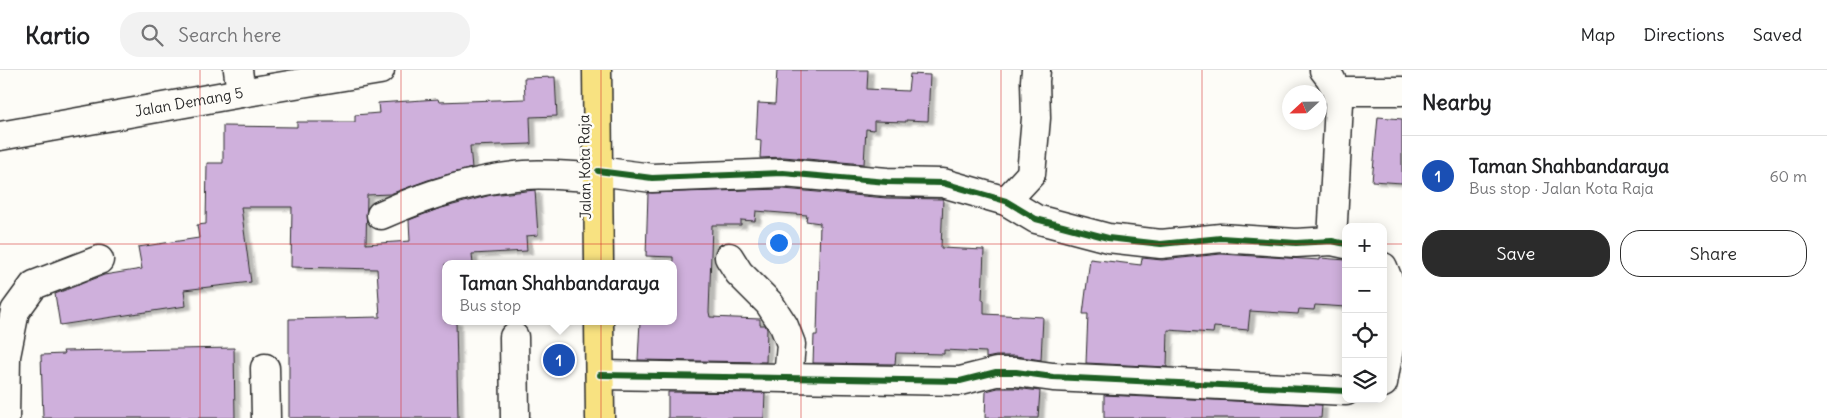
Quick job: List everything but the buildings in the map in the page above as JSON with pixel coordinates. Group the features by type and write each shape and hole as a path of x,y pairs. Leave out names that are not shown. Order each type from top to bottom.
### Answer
{"main road":[{"name":"Jalan Kota Raja","path":"597,70 599,260"},
{"path":"599,325 600,418"}],"street":[{"name":"Jalan Demang 5","path":"0,136 240,81 380,70"},
{"path":"1006,201 1031,174 1036,118 1034,81 1036,70"},
{"path":"381,215 431,194 472,184 525,175 598,174 652,178 783,173 887,182 943,183 1006,201 1036,219 1117,239 1161,244 1221,238 1296,243 1339,243 1339,103 1330,80"},
{"path":"1330,80 1402,91"},
{"path":"729,257 739,273 769,303 784,326 791,344 788,378"},
{"path":"5,418 3,357 15,312 34,285 100,260"},
{"path":"1383,268 1392,289 1394,320 1387,360"},
{"path":"514,337 515,418"},
{"path":"265,368 266,418"},
{"path":"600,375 960,381 996,372 1016,372 1052,377 1342,391"},
{"path":"1387,393 1402,394"}],"cycle path":[{"path":"598,171 652,178 783,173 887,182 943,183 1006,201 1036,219 1108,238 1161,244 1221,238 1296,243 1332,241 1342,243"},
{"path":"600,375 960,381 996,372 1016,372 1053,377 1342,391"}],"place":[{"name":"Taman Shahbandaraya","path":"559,360"}]}
